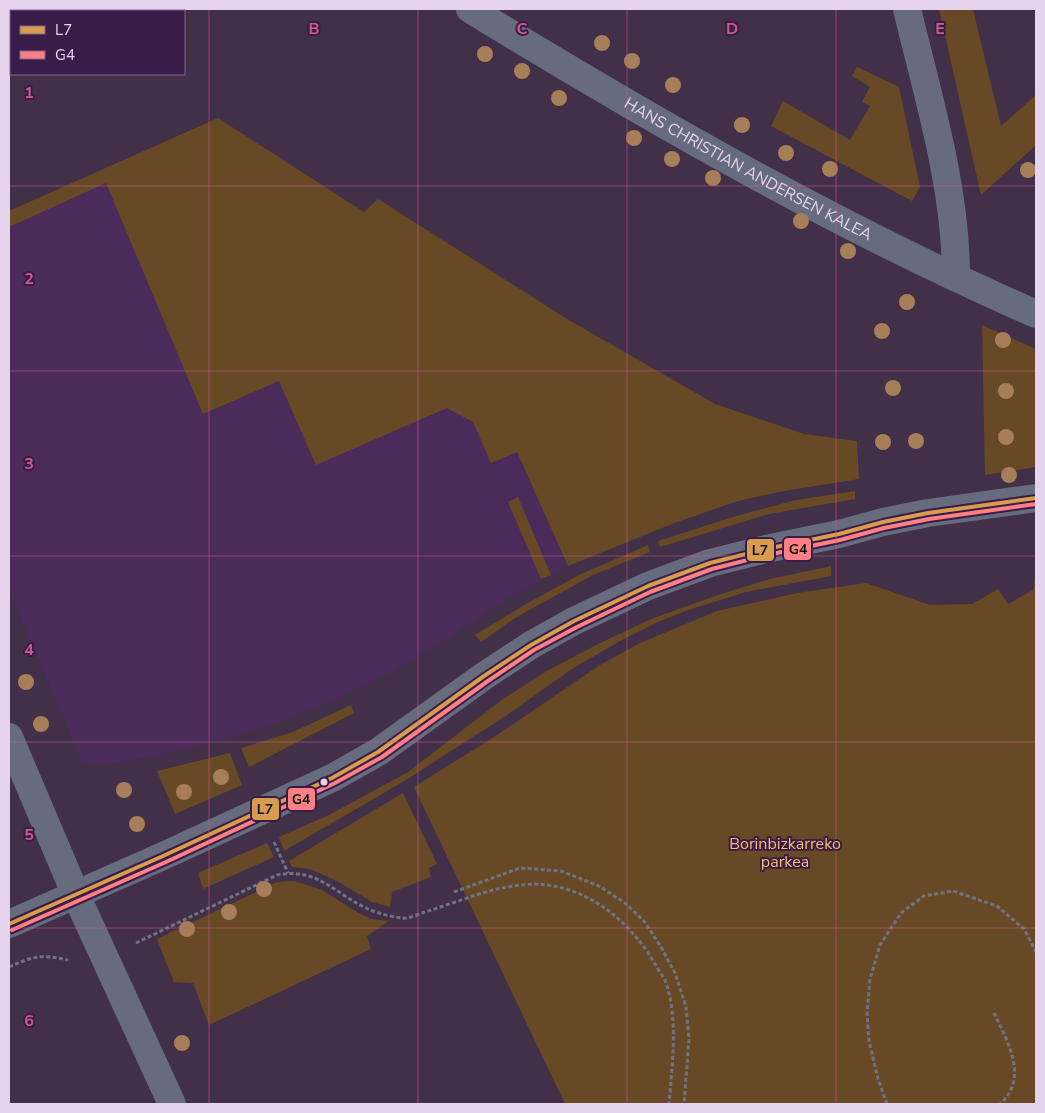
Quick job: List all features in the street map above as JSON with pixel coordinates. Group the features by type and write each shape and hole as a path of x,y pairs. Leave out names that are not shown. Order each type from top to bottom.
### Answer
{"street":[{"name":"HANS CHRISTIAN ANDERSEN KALEA","path":"470,9 700,146 826,214 1036,314"},
{"path":"907,9 948,184 956,245 956,277"},
{"path":"9,924 332,778 378,752 484,676 531,645 574,621 648,586 710,564 883,522 928,512 1036,498"},
{"path":"9,737 76,895 172,1104"}],"path":[{"path":"271,835 288,873"},
{"path":"454,892 520,868 560,871 599,886 625,902 644,921 662,947 675,973 686,1007 689,1039 684,1104"},
{"path":"135,943 277,876 288,873 302,874 332,886 367,908 405,919 497,889 534,884 560,888 588,898 611,911 633,932 647,950 665,980 672,1011 674,1038 669,1104"},
{"path":"887,1104 878,1079 869,1041 867,1013 870,979 880,945 901,913 924,896 953,891 997,906 1024,929 1036,952"},
{"path":"9,967 31,958 50,956 69,960"},
{"path":"994,1014 1011,1047 1015,1066 1014,1082 1000,1104"}],"shaded area":[{"path":"218,118 400,235 517,452 568,567 507,598 454,634 386,675 337,699 227,739 139,759 102,765 82,762 9,589 9,211"}],"green space":[{"path":"939,9 973,9 1001,126 1036,95 1036,145 981,195"},
{"path":"857,67 899,87 920,187 912,201 771,126 783,101 850,140 870,106 862,102 870,87 852,76"},
{"path":"218,118 364,212 378,199 567,319 715,404 804,434 857,441 859,479 784,491 738,501 677,522 568,566 517,452 491,463 473,422 447,408 316,465 279,381 203,414 106,183 9,227 9,211"},
{"path":"982,325 1036,349 1036,467 985,475"},
{"path":"855,491 855,499 769,514 660,547 658,541 736,516 796,500"},
{"path":"518,497 551,575 541,579 508,502"},
{"path":"648,545 650,552 593,575 515,618 481,642 475,635 579,575"},
{"path":"831,566 831,576 746,592 688,610 658,622 620,641 572,669 507,715 406,780 284,851 279,837 329,815 408,772 503,699 547,671 598,644 651,619 718,595 770,579"},
{"name":"Borinbizkarreko parkea","path":"1036,576 1036,1104 565,1104 414,787 494,737 600,665 640,643 717,611 797,593 866,583 930,605 972,604 998,589 1008,604 1033,590"},
{"path":"351,705 354,713 249,767 241,748 293,732"},
{"path":"230,753 242,785 175,814 157,771"},
{"path":"403,793 437,864 429,868 431,877 392,892 390,907 372,902 339,882 310,869 292,867 289,861"},
{"path":"267,843 274,857 203,889 198,873"},
{"path":"294,881 320,889 371,919 389,921 367,936 371,949 209,1025 193,983 174,982 157,939 277,882"}],"transit line":[{"name":"L7","path":"9,924 332,778 378,752 484,676 531,645 574,621 648,586 710,563 839,534 883,522 928,513 1036,498"},
{"name":"G4","path":"12,930 166,862 335,783 382,757 534,650 650,592 712,569 884,528 929,519 1036,504"}]}
